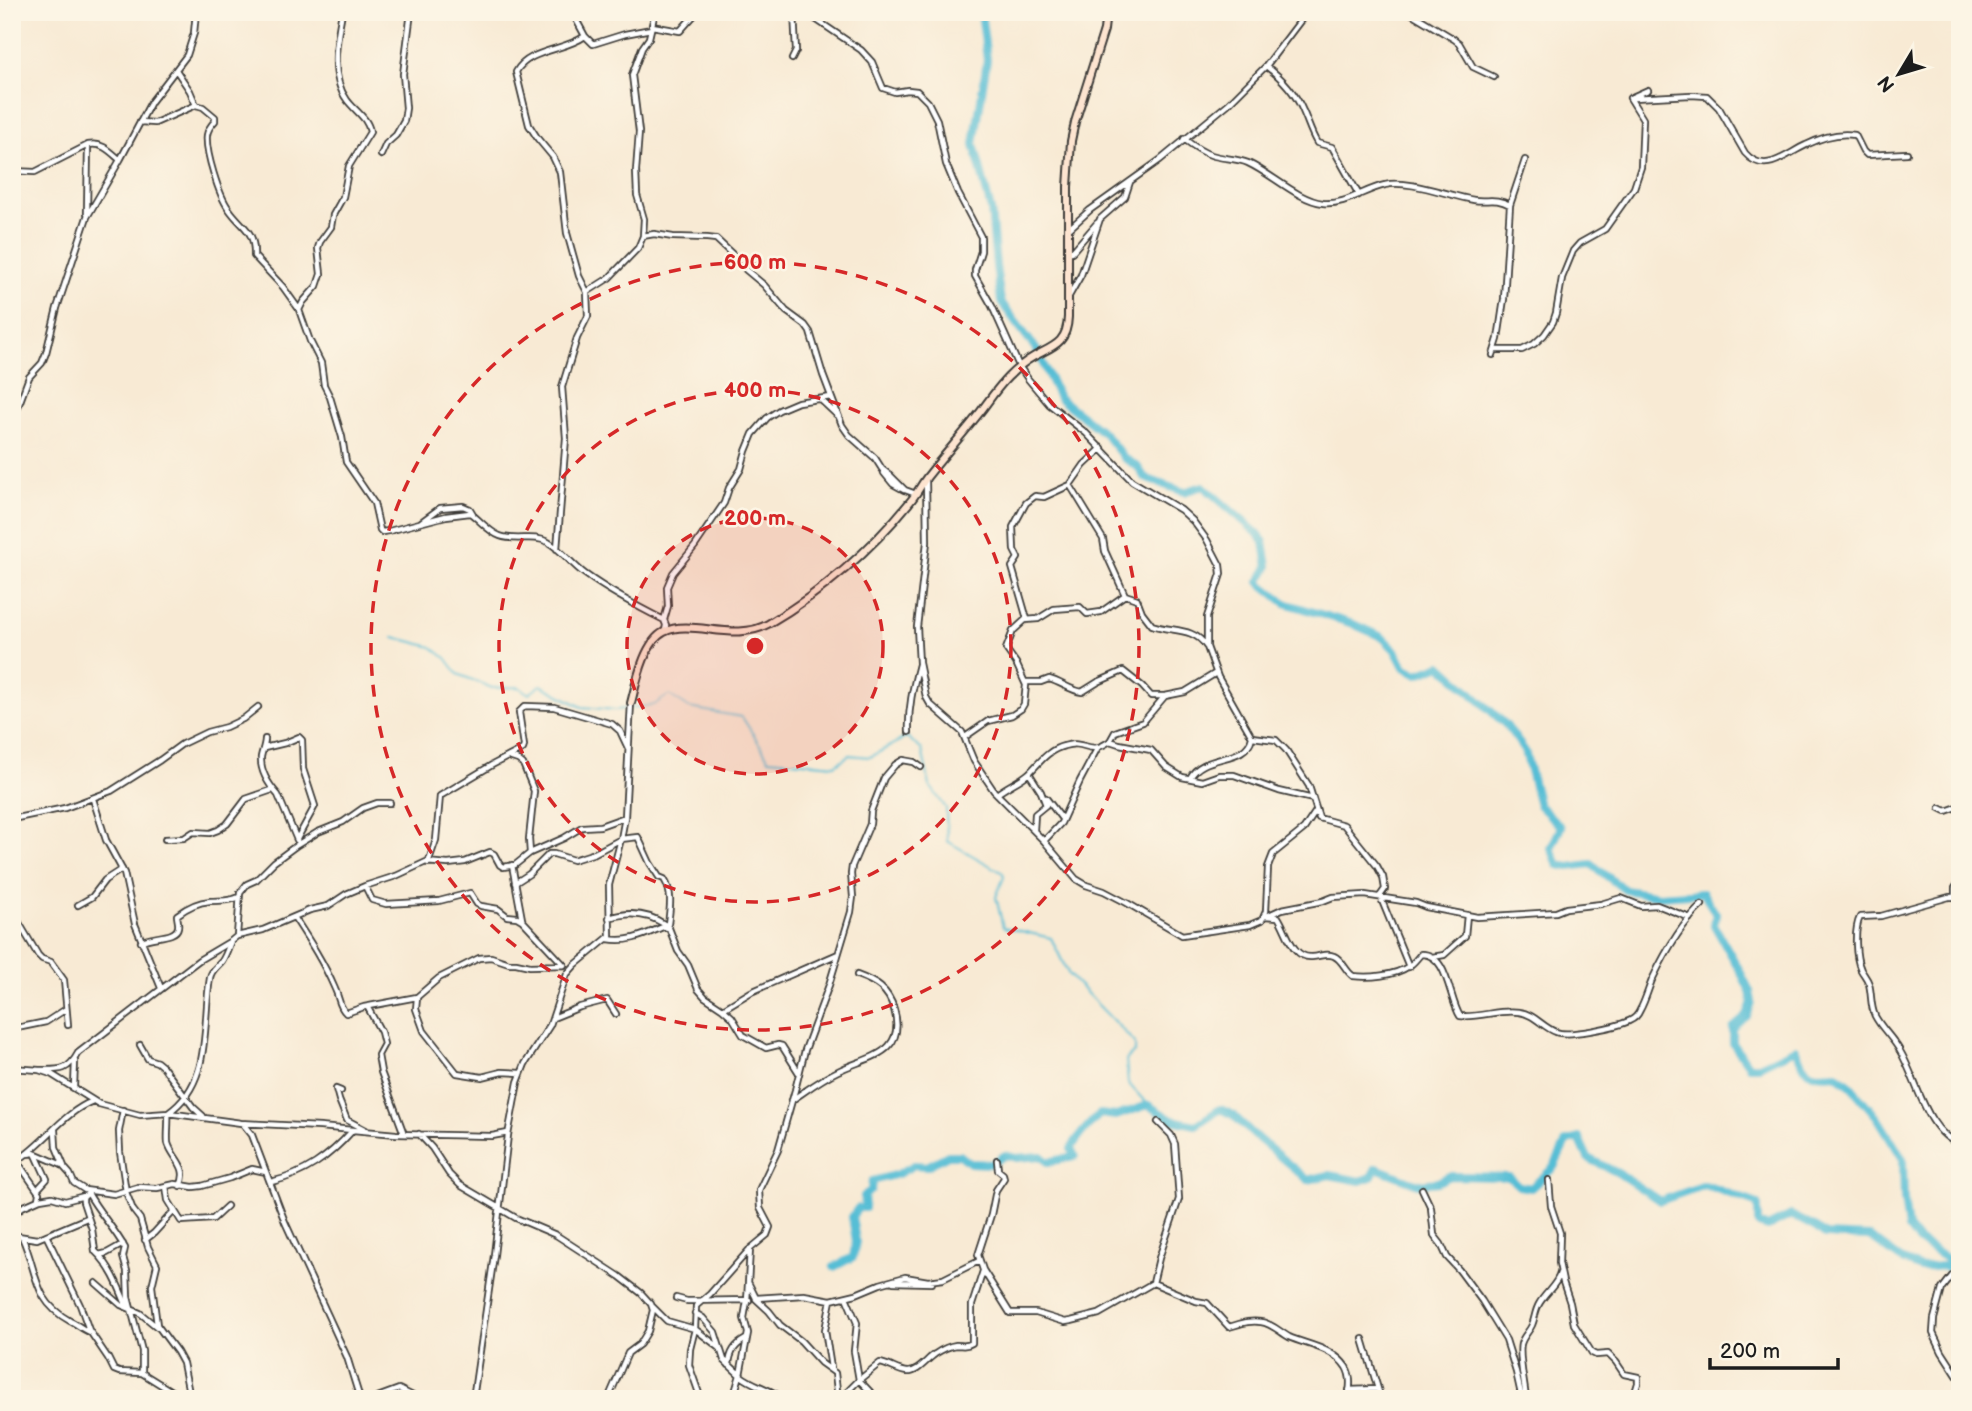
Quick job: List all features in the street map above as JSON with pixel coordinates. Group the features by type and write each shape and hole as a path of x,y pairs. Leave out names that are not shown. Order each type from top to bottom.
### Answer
{"street":[{"path":"12,424 29,377 42,363 46,353 57,308 87,217 151,102 187,55 194,33 196,12"},
{"path":"299,310 317,286 321,274 318,248 320,242 331,227 333,215 343,197 349,166 370,132 366,120 343,93 337,71 337,44 342,12"},
{"path":"381,155 404,121 406,108 403,74 411,12"},
{"path":"572,12 585,36 591,43 596,44 652,27 680,31 697,12"},
{"path":"587,292 609,278 638,248 643,236 644,219 637,195 639,132 632,75 642,48 649,38 655,12"},
{"path":"792,59 796,51 794,12"},
{"path":"806,12 862,50 872,62 885,90 917,91 928,102 937,120 946,164 981,237 981,251 975,276 1035,390 1082,428 1132,481 1181,510 1202,532 1220,565 1221,579 1208,617 1207,647"},
{"path":"665,631 685,628 737,632 751,630 766,625 828,583 853,563 916,494 996,390 1020,366 1055,347 1064,335 1068,323 1069,162 1073,131 1104,30 1106,12"},
{"path":"1068,230 1090,210 1160,160 1228,104 1266,66 1307,12"},
{"path":"1409,12 1454,39 1473,67 1494,77"},
{"path":"557,549 566,438 562,387 588,316 587,292 579,276 567,233 560,172 553,157 529,125 516,75 519,67 533,56 561,48 585,36"},
{"path":"1266,66 1282,78 1298,101 1317,143 1332,147 1359,195"},
{"path":"176,70 196,105"},
{"path":"1630,98 1648,90"},
{"path":"1630,98 1707,96 1719,108 1726,124 1748,157 1766,163 1775,162 1806,145 1842,134 1855,135 1867,155 1908,153"},
{"path":"1525,160 1510,205 1504,299 1494,352 1522,350 1544,335 1553,322 1560,285 1573,251 1580,243 1605,229 1634,188 1641,167 1643,119 1630,98"},
{"path":"140,122 155,123 196,105 215,117 207,131 207,147 223,200 253,240 255,257 299,310 321,363 326,390 342,437 346,462 374,503 382,532 468,512 500,536 537,538 557,549 572,564 618,597 664,620"},
{"path":"1184,139 1211,155 1247,163 1310,199 1323,202 1336,202 1381,186 1396,184 1428,188 1477,201 1498,199 1510,205"},
{"path":"12,171 35,172 88,145 101,144 120,160"},
{"path":"87,217 88,145"},
{"path":"1069,251 1072,252 1078,247 1100,219 1125,197 1130,182"},
{"path":"1068,299 1081,275 1100,219"},
{"path":"643,236 654,234 708,237 716,239 733,255 786,311 805,325 812,336 842,425"},
{"path":"473,1399 508,1133 518,1082 553,1018 570,969 608,939 611,933 609,885 625,817 631,703 639,670 653,644 665,631 667,587 673,573 724,503 729,488 741,469 753,434 767,418 779,410 798,402 831,397"},
{"path":"820,400 831,408 849,435 875,458 893,484 916,494"},
{"path":"1027,619 1012,567 1018,558 1014,550 1014,524 1024,506 1033,498 1070,485 1084,465 1102,448"},
{"path":"926,479 927,542 917,627 919,663 928,701 965,737 974,761 997,794 1044,841 1076,879 1086,885 1104,891 1181,935 1245,926 1282,909 1338,896 1365,895 1477,917 1556,912 1621,898 1641,906 1657,905 1689,918"},
{"path":"1070,485 1103,539 1106,553 1125,596"},
{"path":"420,523 440,508 463,506 472,511 473,515"},
{"path":"965,737 988,721 1009,717 1020,709 1024,701 1025,682 1006,649 1013,631 1027,619 1035,620 1049,611 1080,607 1087,614 1097,613 1125,596 1137,599 1142,612 1152,625 1191,632 1203,641 1216,673 1252,737 1250,745 1242,752 1206,763 1194,770 1190,778"},
{"path":"909,732 908,712 919,663"},
{"path":"1025,682 1049,679 1062,682 1070,690 1082,692 1123,671 1151,696 1165,696 1185,692 1216,673"},
{"path":"1044,841 1063,820 1097,749 1110,741 1115,732 1147,719 1165,696"},
{"path":"530,853 534,791 524,766 519,712 525,706 554,707 612,724 620,731 629,749"},
{"path":"12,819 62,809 93,799 122,785 181,744 243,719 258,707"},
{"path":"264,748 299,737 302,740 303,769 315,806 298,842"},
{"path":"1252,737 1280,743 1292,757 1309,786 1321,819 1344,825 1377,866 1385,889 1380,896"},
{"path":"265,739 261,759 263,770 272,790 278,796 298,842"},
{"path":"1110,741 1151,750 1170,770 1182,777 1202,781 1219,775 1234,775 1279,791 1313,799"},
{"path":"997,794 1029,773 1041,759 1064,746 1082,743 1097,749"},
{"path":"428,863 436,840 439,799 442,794 508,757 524,753"},
{"path":"508,757 518,760 524,766"},
{"path":"701,1399 690,1365 696,1306 769,1230 770,1224 760,1208 759,1190 778,1150 804,1050 853,903 851,870 870,824 871,811 884,778 903,760 915,762 921,767"},
{"path":"1029,773 1063,820"},
{"path":"165,838 184,838 193,832 210,833 218,830 227,824 246,799 272,790"},
{"path":"1034,831 1035,814 1046,805 1041,792"},
{"path":"93,799 106,840 126,880 135,925 161,988"},
{"path":"237,936 239,897 247,884 256,880 298,842 324,828 343,822 363,808 377,803 390,803"},
{"path":"1940,808 1946,811 1960,806"},
{"path":"1266,916 1268,867 1273,853 1304,829 1316,810"},
{"path":"12,1068 66,1068 78,1053 141,1003 237,936 263,930 328,906 346,894 428,863 465,862 490,852 500,865 512,866 530,853 565,838 582,827 600,826 625,817"},
{"path":"515,883 549,855 573,860 595,853 621,839 639,838 652,866 666,882 671,900 668,924 624,942 608,939"},
{"path":"512,866 522,920"},
{"path":"78,905 91,898 105,880 122,869"},
{"path":"1960,881 1955,888 1957,897 1881,916 1860,917 1857,933 1860,967 1868,982 1875,1017 1903,1056 1939,1131 1946,1138 1960,1144"},
{"path":"365,886 372,900 386,904 439,901 470,893 478,905 498,909 507,916 517,916 570,969"},
{"path":"1380,896 1409,967"},
{"path":"141,942 176,932 177,915 194,905 239,897"},
{"path":"1266,916 1280,919 1291,943 1300,954 1310,958 1331,955 1338,958 1353,976 1385,974 1409,967 1421,954 1426,953 1445,975 1460,1016 1520,1012 1530,1015 1558,1033 1580,1033 1625,1022 1637,1015 1677,935 1702,905"},
{"path":"12,911 38,955 51,962 62,976 68,1025"},
{"path":"609,918 622,914 644,914 669,929 678,951 705,998 732,1017 745,1037 766,1048 782,1046 799,1073"},
{"path":"1432,957 1444,955 1465,936 1467,915"},
{"path":"294,917 318,954 346,1013 363,1007 415,998 439,978 479,958 491,957 530,966 564,965"},
{"path":"168,1113 188,1095 205,1047 210,976 224,958 232,941"},
{"path":"723,1009 751,992 838,954"},
{"path":"792,1101 826,1077 884,1051 894,1041 897,1025 889,995 875,982 857,975"},
{"path":"415,998 424,1031 457,1073 482,1077 502,1072 521,1073"},
{"path":"553,1018 607,1000 616,1014"},
{"path":"368,1008 381,1032 384,1044 378,1055 404,1134"},
{"path":"12,1029 46,1022 66,1009"},
{"path":"140,1045 148,1059 159,1063 205,1117"},
{"path":"74,1087 76,1057"},
{"path":"39,1070 62,1079 93,1101 140,1115 168,1113 241,1123 404,1134 492,1136 508,1133"},
{"path":"341,1091 336,1089 347,1120 370,1132"},
{"path":"37,1199 39,1193 15,1163 76,1109 93,1101"},
{"path":"123,1110 119,1130 126,1192 140,1220 156,1265 152,1286 157,1327"},
{"path":"168,1113 169,1144 184,1177 180,1186"},
{"path":"997,1160 998,1170 1004,1178 996,1190 991,1215 979,1249 979,1261 1006,1309 1010,1313 1036,1313 1065,1322 1099,1314 1153,1283 1175,1214 1180,1196 1175,1144 1171,1135 1158,1122"},
{"path":"241,1123 253,1135 285,1222 347,1357 360,1399"},
{"path":"253,1135 258,1124"},
{"path":"55,1130 57,1147 65,1168 123,1244 129,1309"},
{"path":"271,1182 287,1178 314,1164 335,1150 352,1130"},
{"path":"419,1134 432,1147 453,1180 498,1208 556,1235 607,1267 641,1293 667,1321 695,1329 720,1348"},
{"path":"27,1154 36,1154 65,1168"},
{"path":"36,1154 47,1180 37,1190"},
{"path":"12,1217 22,1207 37,1199 52,1197 65,1201 87,1194 114,1194 138,1187 154,1188 174,1184 202,1186 252,1168 267,1172"},
{"path":"1524,1399 1520,1356 1522,1341 1531,1327 1539,1303 1558,1281 1560,1270 1560,1233 1551,1206 1549,1180"},
{"path":"166,1186 168,1200 181,1221 213,1219 227,1206"},
{"path":"1422,1189 1431,1208 1434,1235 1447,1257 1482,1301 1506,1340 1524,1399"},
{"path":"87,1194 83,1202 92,1229 94,1251 104,1260 129,1309 142,1351 142,1373"},
{"path":"145,1240 174,1210"},
{"path":"12,1235 37,1239 87,1218"},
{"path":"46,1235 90,1332 114,1370 142,1373 185,1399 189,1393 183,1363 173,1346 147,1317 121,1305 96,1283"},
{"path":"22,1237 42,1296 59,1315 90,1332"},
{"path":"99,1255 123,1244"},
{"path":"733,1399 747,1339 748,1329 744,1318 750,1250"},
{"path":"676,1298 687,1301 756,1300 804,1295 831,1300 890,1282 927,1284 979,1261"},
{"path":"839,1399 880,1363 912,1372 934,1354 957,1345 968,1346 972,1343 972,1305 983,1270"},
{"path":"1560,1270 1574,1324 1590,1350 1596,1355 1608,1354 1624,1374 1638,1377 1633,1399"},
{"path":"1952,1276 1942,1289 1933,1333 1960,1380"},
{"path":"1153,1283 1207,1303 1229,1327 1245,1322 1263,1322 1292,1339 1324,1351 1343,1363 1350,1382 1348,1399"},
{"path":"748,1284 756,1300 780,1325 836,1375 839,1399"},
{"path":"846,1297 857,1323 854,1351 859,1380 877,1399"},
{"path":"831,1300 825,1331 831,1369"},
{"path":"608,1399 628,1353 640,1344 648,1331 653,1307"},
{"path":"695,1313 715,1332 724,1360 729,1366 750,1383 773,1391 783,1399"},
{"path":"729,1366 733,1350 747,1339"},
{"path":"1363,1339 1381,1399"},
{"path":"372,1399 399,1389 419,1399"},
{"path":"1349,1390 1378,1389"}],"waterway":[{"path":"981,12 987,60 974,144 991,210 1001,302 1036,349 1059,398 1104,433 1124,458 1137,466 1145,478 1184,492 1203,486 1257,533 1264,542 1268,567 1259,582 1285,603 1353,624 1382,637 1395,650 1404,667 1418,674 1441,665 1506,725 1525,751 1539,805 1561,827 1551,848 1558,865 1569,867 1591,864 1625,890 1659,896 1703,893 1716,914 1714,925 1750,991 1752,1002 1747,1016 1733,1028 1733,1043 1749,1066 1759,1066 1795,1049 1810,1072 1836,1074 1848,1083 1877,1117 1903,1159 1908,1228 1918,1241 1960,1270"},
{"path":"394,637 432,647 446,658 458,674 492,688 519,687 529,694 541,685 582,707 616,710 654,705 669,695 689,708 742,717 769,759 835,765 849,755 870,757 907,737 922,750 930,786 946,808 947,841 1003,873 996,897 1003,927 1051,938 1069,975 1135,1043 1135,1051 1126,1060 1128,1083 1148,1105"},
{"path":"834,1267 853,1257 856,1241 852,1217 858,1208 865,1208 864,1196 871,1190 872,1181 898,1174 914,1165 927,1166 948,1155 960,1155 970,1163 992,1164 1005,1155 1016,1158 1041,1156 1048,1162 1075,1156 1071,1149 1084,1130 1100,1114 1116,1116 1148,1105 1172,1120 1196,1125 1220,1109 1233,1115 1308,1180 1329,1175 1360,1181 1371,1177 1376,1168 1418,1184 1438,1182 1449,1176 1509,1177 1519,1186 1531,1188 1554,1167 1566,1142 1579,1138 1588,1158 1618,1173 1660,1201 1705,1185 1758,1204 1758,1224 1768,1227 1791,1215 1825,1235 1870,1237 1902,1260 1921,1268 1942,1266 1954,1269"}]}
